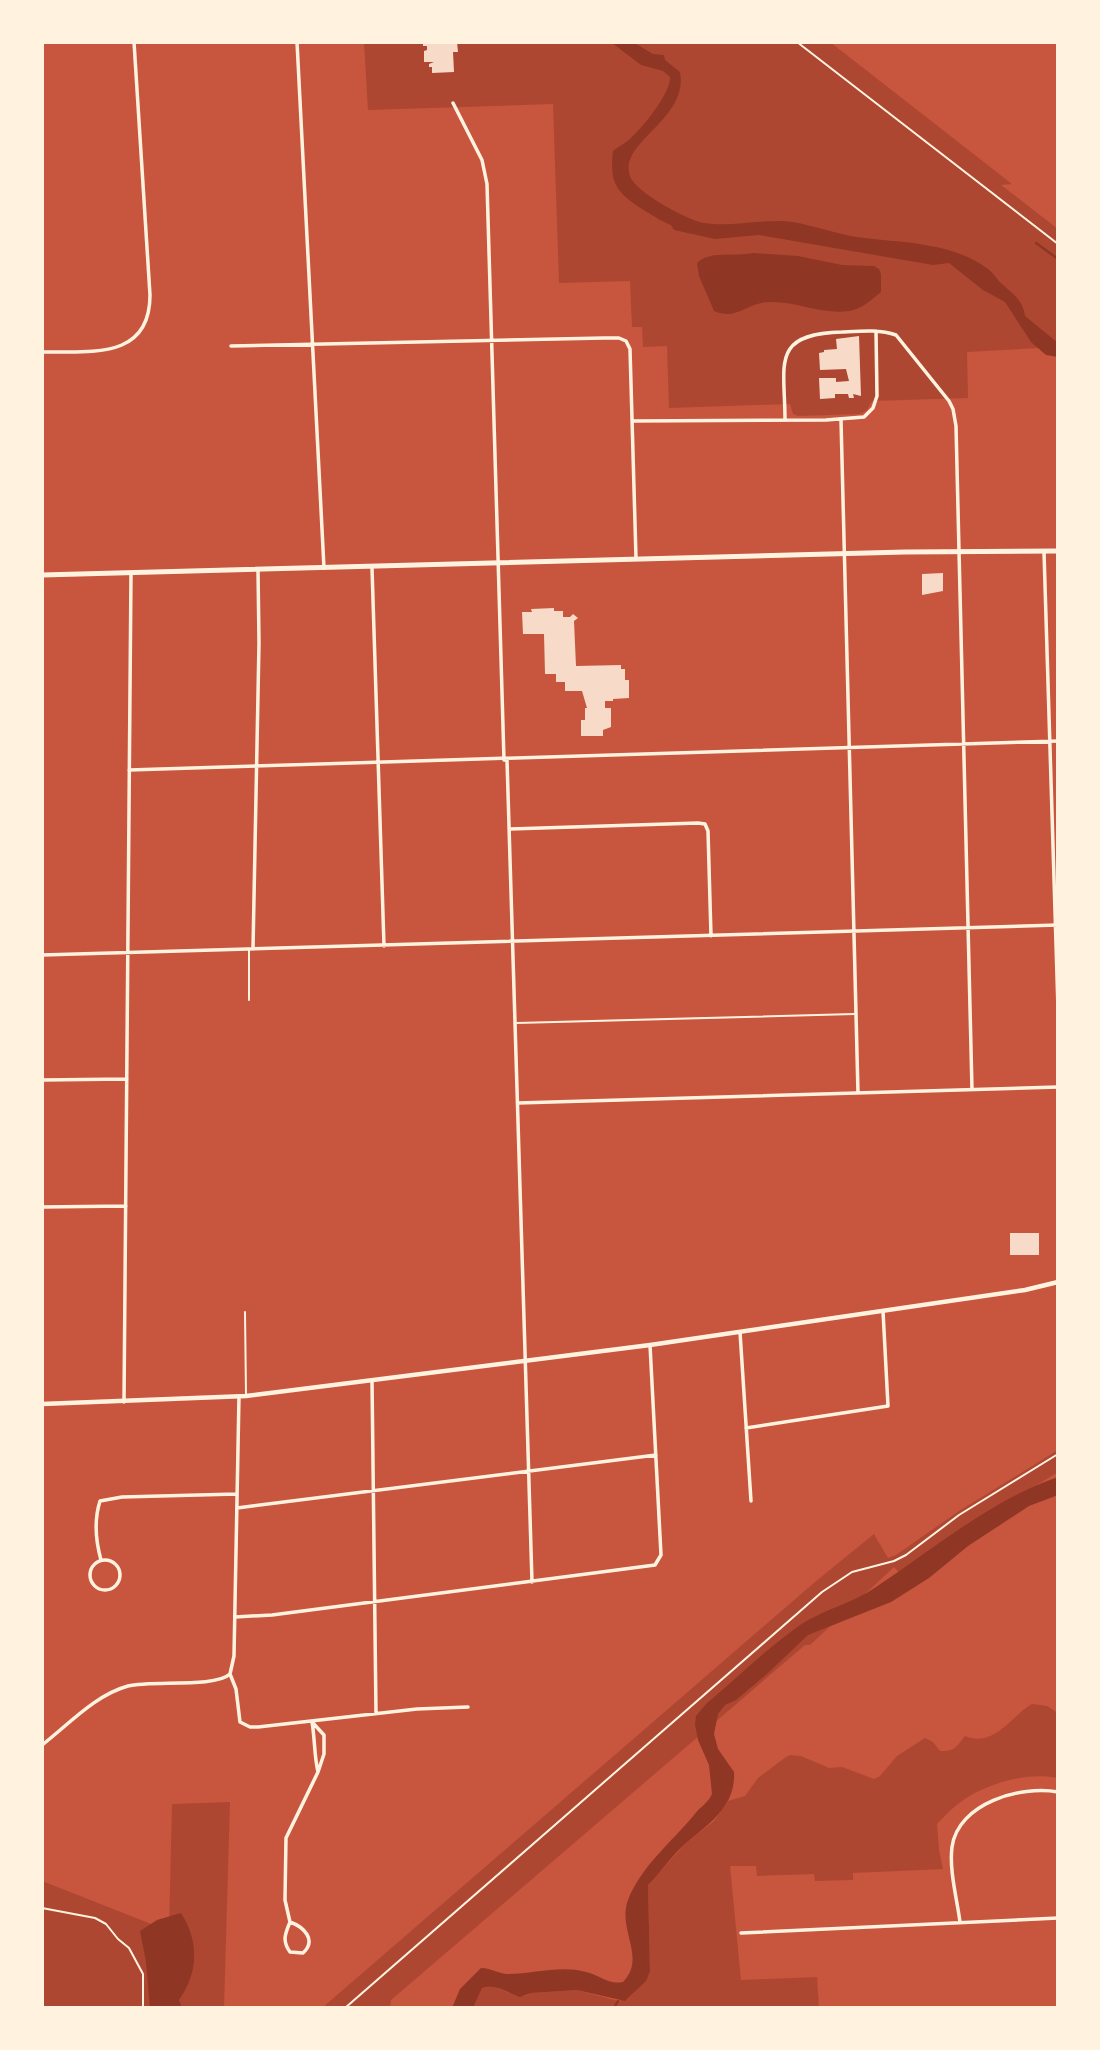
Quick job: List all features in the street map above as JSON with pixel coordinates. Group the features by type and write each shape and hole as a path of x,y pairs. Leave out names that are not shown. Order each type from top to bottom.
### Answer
{"main road":[{"path":"42,575 1058,551"}],"street":[{"path":"42,352 115,349 137,335 148,316 150,295 134,42"},
{"path":"297,42 324,569"},
{"path":"453,103 482,160 486,174 505,760 514,942 532,1582"},
{"path":"632,421 841,420 864,417 876,403 876,331"},
{"path":"785,420 786,355 792,345 811,333 890,332 899,337 953,409 956,426 972,1090"},
{"path":"231,346 615,338 626,341 630,349 636,560"},
{"path":"841,420 858,1093"},
{"path":"1044,551 1058,1009"},
{"path":"372,568 384,946"},
{"path":"251,949 258,569"},
{"path":"124,1402 131,573"},
{"path":"129,770 1058,741"},
{"path":"510,828 698,822 705,824 708,831 711,936"},
{"path":"42,955 1057,925"},
{"path":"42,1080 127,1079"},
{"path":"518,1103 1058,1087"},
{"path":"42,1207 126,1206"},
{"path":"42,1404 246,1396 650,1345 1035,1289 1058,1282"},
{"path":"746,1428 888,1406 883,1311"},
{"path":"740,1332 751,1501"},
{"path":"235,1617 272,1615 649,1567 659,1561 650,1345"},
{"path":"372,1380 376,1713"},
{"path":"239,1396 234,1656 230,1674 236,1689 238,1717 244,1725 258,1727 376,1713 468,1707"},
{"path":"237,1508 656,1455"},
{"path":"101,1560 97,1546 97,1512 100,1501 122,1497 237,1494"},
{"path":"101,1560 111,1560 121,1572 119,1582 112,1589 97,1588 91,1580 93,1566 101,1560"},
{"path":"42,1745 94,1703 117,1690 140,1684 216,1681 230,1674"},
{"path":"312,1721 313,1754 318,1772"},
{"path":"290,1922 301,1926 306,1932 309,1941 307,1950 303,1953 290,1952 285,1945 284,1937 290,1922 285,1900 286,1838 324,1754 324,1735 312,1721"},
{"path":"960,1922 952,1847 956,1833 965,1819 997,1800 1021,1793 1038,1790 1058,1792"},
{"path":"741,1933 1058,1918"}],"lane":[{"path":"248,1000 251,949"},
{"path":"516,1023 855,1013"},
{"path":"245,1312 246,1396"}],"path":[{"path":"797,42 1058,244"},
{"path":"345,2008 822,1592 852,1572 900,1558 959,1515 1058,1454"},
{"path":"42,1908 95,1918 106,1924 129,1948 144,1974 143,2008"}],"shaded area":[{"path":"364,42 830,42 1012,184 1001,185 1058,229 1058,347 967,352 968,398 872,401 867,410 860,414 798,416 793,414 790,404 669,408 667,346 643,347 642,327 632,327 630,281 559,283 553,104 368,110"},
{"path":"611,42 633,42 653,54 664,55 665,60 680,72 680,89 674,104 634,152 629,164 630,176 641,190 674,211 704,223 792,222 856,237 924,245 958,253 988,269 1014,294 1020,301 1025,316 1058,343 1058,357 1046,355 1031,342 1005,302 983,290 949,263 933,265 759,235 715,239 674,230 671,225 636,205 622,193 614,181 613,151 631,138 649,118 666,92 670,77 663,71 641,65"},
{"path":"753,253 798,256 842,265 874,266 881,274 881,292 862,306 849,311 829,311 769,302 729,314 714,311 699,276 697,263 716,255"},
{"path":"1058,1450 1058,1472 983,1518 902,1576 894,1567 810,1645 805,1645 391,2000 390,2008 322,2008 874,1534 888,1558 896,1555 959,1511"},
{"path":"1058,1477 1058,1495 1029,1506 891,1602 808,1635 767,1674 736,1700 725,1705 718,1714 714,1734 718,1749 734,1772 731,1795 719,1813 681,1848 648,1885 650,1972 646,1981 625,2001 577,1990 531,1993 520,1997 487,1987 482,1988 473,2008 452,2008 460,1989 481,1968 508,1974 576,1970 613,1982 623,1982 630,1973 632,1963 626,1911 634,1887 649,1865 712,1794 709,1765 698,1740 695,1725 696,1716 706,1704 805,1622 867,1593 964,1526 1010,1498"},
{"path":"1032,1704 1047,1706 1058,1713 1058,1778 1008,1780 959,1803 937,1824 943,1869 853,1873 853,1880 815,1881 814,1874 757,1876 756,1866 730,1866 741,1980 817,1977 819,2008 473,2008 482,1988 493,1986 516,1996 577,1990 618,2001 628,1999 650,1972 648,1885 685,1844 714,1821 728,1801 745,1796 758,1778 786,1757 801,1756 829,1768 842,1767 874,1779 880,1776 897,1756 925,1738 933,1742 940,1751 949,1750 955,1748 965,1736 975,1739 993,1734"},
{"path":"230,1802 224,2008 42,2008 42,1881 169,1931 172,1804"},
{"path":"181,1913 194,1945 190,1979 179,2000 182,2008 150,2008 140,1931 157,1920"}],"building":[{"path":"423,42 457,42 458,52 453,52 454,72 432,73 429,64 434,62 424,62 427,46 423,46"},
{"path":"859,336 861,396 853,394 854,398 849,398 848,394 835,394 835,398 820,399 819,378 836,378 836,382 849,381 846,369 820,370 819,353 837,349 836,339"},
{"path":"943,573 943,591 922,595 922,574"},
{"path":"554,608 554,611 563,611 563,617 573,614 578,618 574,621 576,666 621,665 621,669 625,669 625,680 629,680 629,698 605,701 605,708 611,708 611,727 603,730 603,736 581,736 581,720 585,720 587,708 582,691 565,691 565,682 556,682 556,674 545,674 544,634 523,634 522,612"},
{"path":"1010,1233 1039,1233 1039,1255 1010,1255"}],"waterway":[{"path":"1036,243 1058,259"},
{"path":"614,2008 618,2001"}]}
